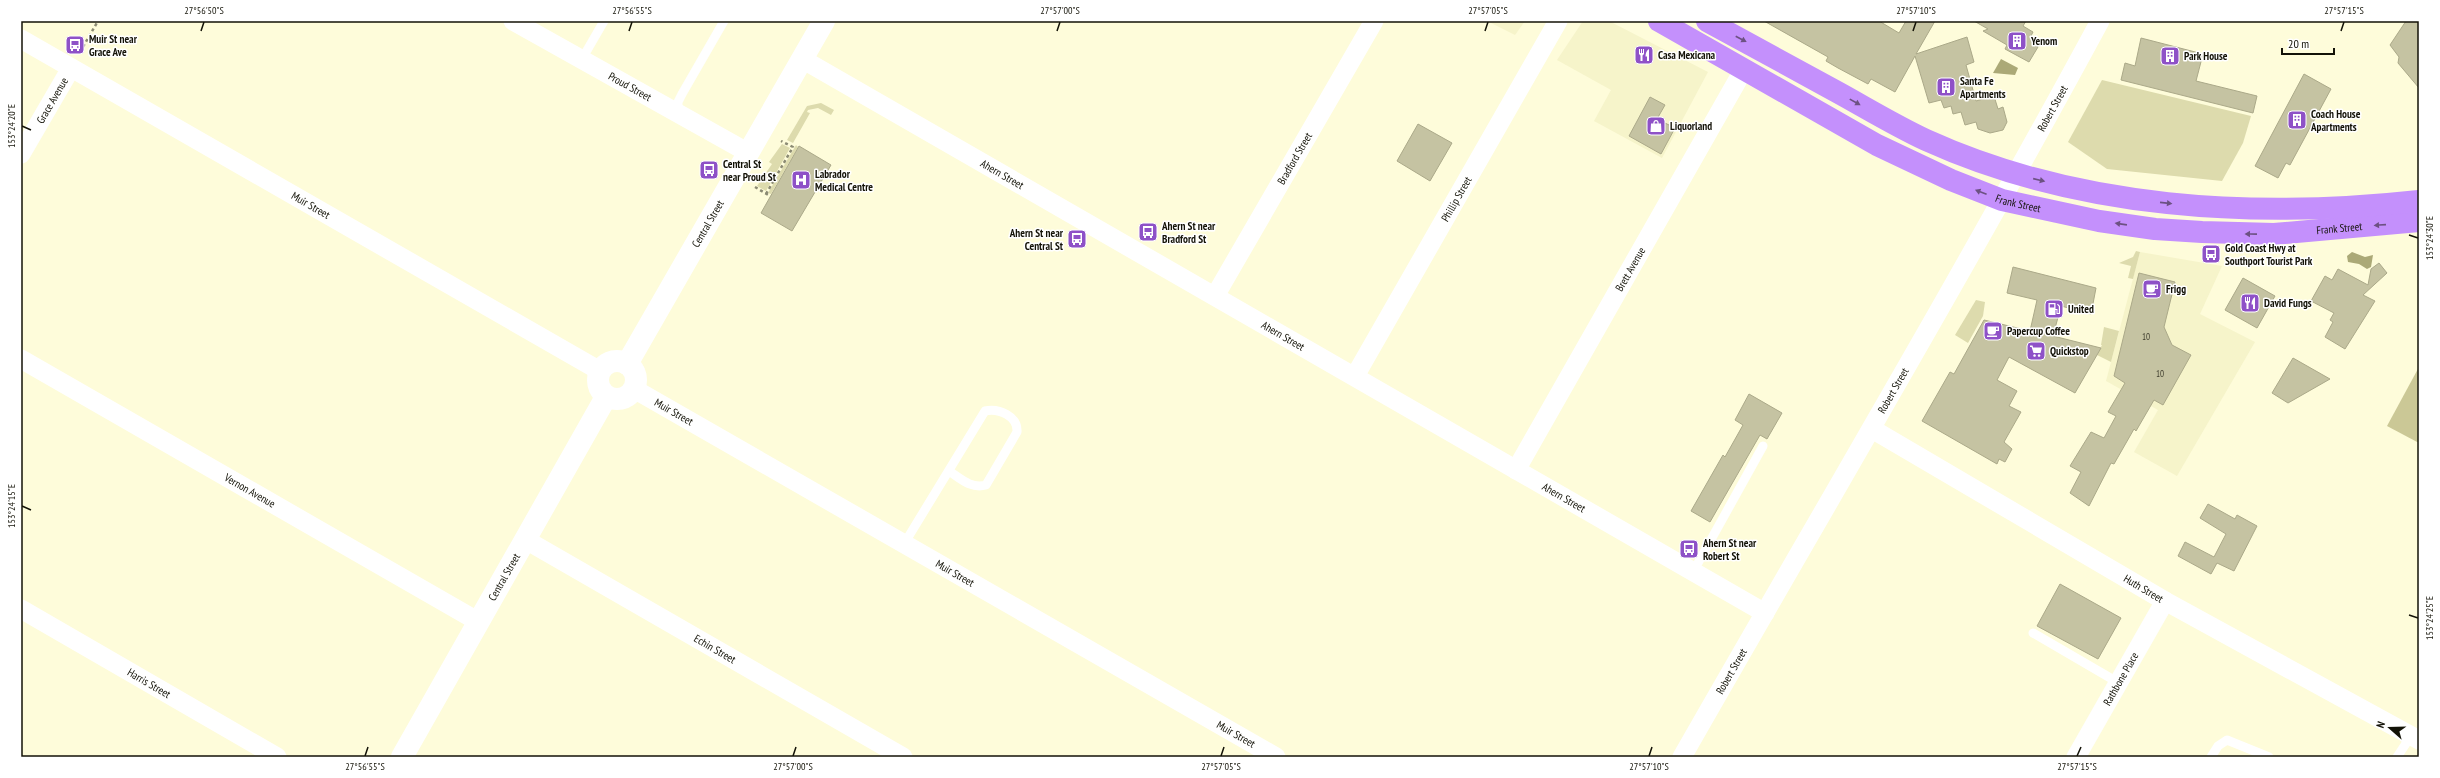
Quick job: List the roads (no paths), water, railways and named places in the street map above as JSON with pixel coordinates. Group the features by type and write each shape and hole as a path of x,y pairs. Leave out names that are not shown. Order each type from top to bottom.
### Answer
{"highway":[{"name":"Frank Street","path":"1659,21 1877,145 1951,180 2002,200 2099,221 2155,229 2202,232 2274,234 2419,222"},
{"name":"Frank Street","path":"1707,21 1926,139 2017,174 2092,192 2182,204 2289,208 2347,207 2419,201"}],"main road":[{"name":"Central Street","path":"627,364 747,152 824,21"},
{"path":"614,362 627,364 631,367 636,378 634,389 625,398 620,399 606,397 598,384 600,371 608,363 614,362"},
{"name":"Central Street","path":"402,757 606,397"}],"street":[{"name":"Proud Street","path":"513,21 747,152"},
{"name":"Bradford Street","path":"1215,296 1374,21"},
{"name":"Phillip Street","path":"1355,376 1558,21"},
{"name":"Robert Street","path":"1682,757 1872,429 2017,174 2100,21"},
{"name":"Muir Street","path":"21,39 600,371"},
{"name":"Ahern Street","path":"802,59 1765,613"},
{"name":"Grace Avenue","path":"21,154 71,68"},
{"name":"Brett Avenue","path":"1516,470 1744,69"},
{"name":"Vernon Avenue","path":"21,358 479,622"},
{"name":"Muir Street","path":"634,389 1276,757"},
{"name":"Huth Street","path":"1872,429 2165,601 2415,738"},
{"name":"Echin Street","path":"526,540 898,756"},
{"name":"Rathbone Place","path":"2076,757 2165,601"},
{"name":"Harris Street","path":"21,609 277,757"}],"lane":[{"path":"582,59 604,21"},
{"path":"678,113 678,102 724,21"},
{"path":"904,544 985,411 995,409 1013,419 1017,426 1017,432 986,485 978,487 972,486 949,471"},
{"path":"1693,572 1763,446"},
{"path":"2033,633 2119,682"},
{"path":"2397,757 2415,738"},
{"path":"2211,757 2218,746 2227,740 2269,757"}],"place":[{"name":"Yenom","path":"2017,41"},
{"name":"Muir St near Grace Ave","path":"75,45"},
{"name":"Casa Mexicana","path":"1644,55"},
{"name":"Park House","path":"2170,56"},
{"name":"Santa Fe Apartments","path":"1946,87"},
{"name":"Coach House Apartments","path":"2297,120"},
{"name":"Liquorland","path":"1656,126"},
{"name":"Central St near Proud St","path":"709,170"},
{"name":"Labrador Medical Centre","path":"801,180"},
{"name":"Ahern St near Bradford St","path":"1148,232"},
{"name":"Ahern St near Central St","path":"1077,239"},
{"name":"Gold Coast Hwy at Southport Tourist Park","path":"2211,254"},
{"name":"Frigg","path":"2152,289"},
{"name":"David Fungs","path":"2250,303"},
{"name":"United","path":"2054,309"},
{"name":"Papercup Coffee","path":"1993,331"},
{"name":"Quickstop","path":"2036,351"},
{"name":"Ahern St near Robert St","path":"1689,549"}]}
